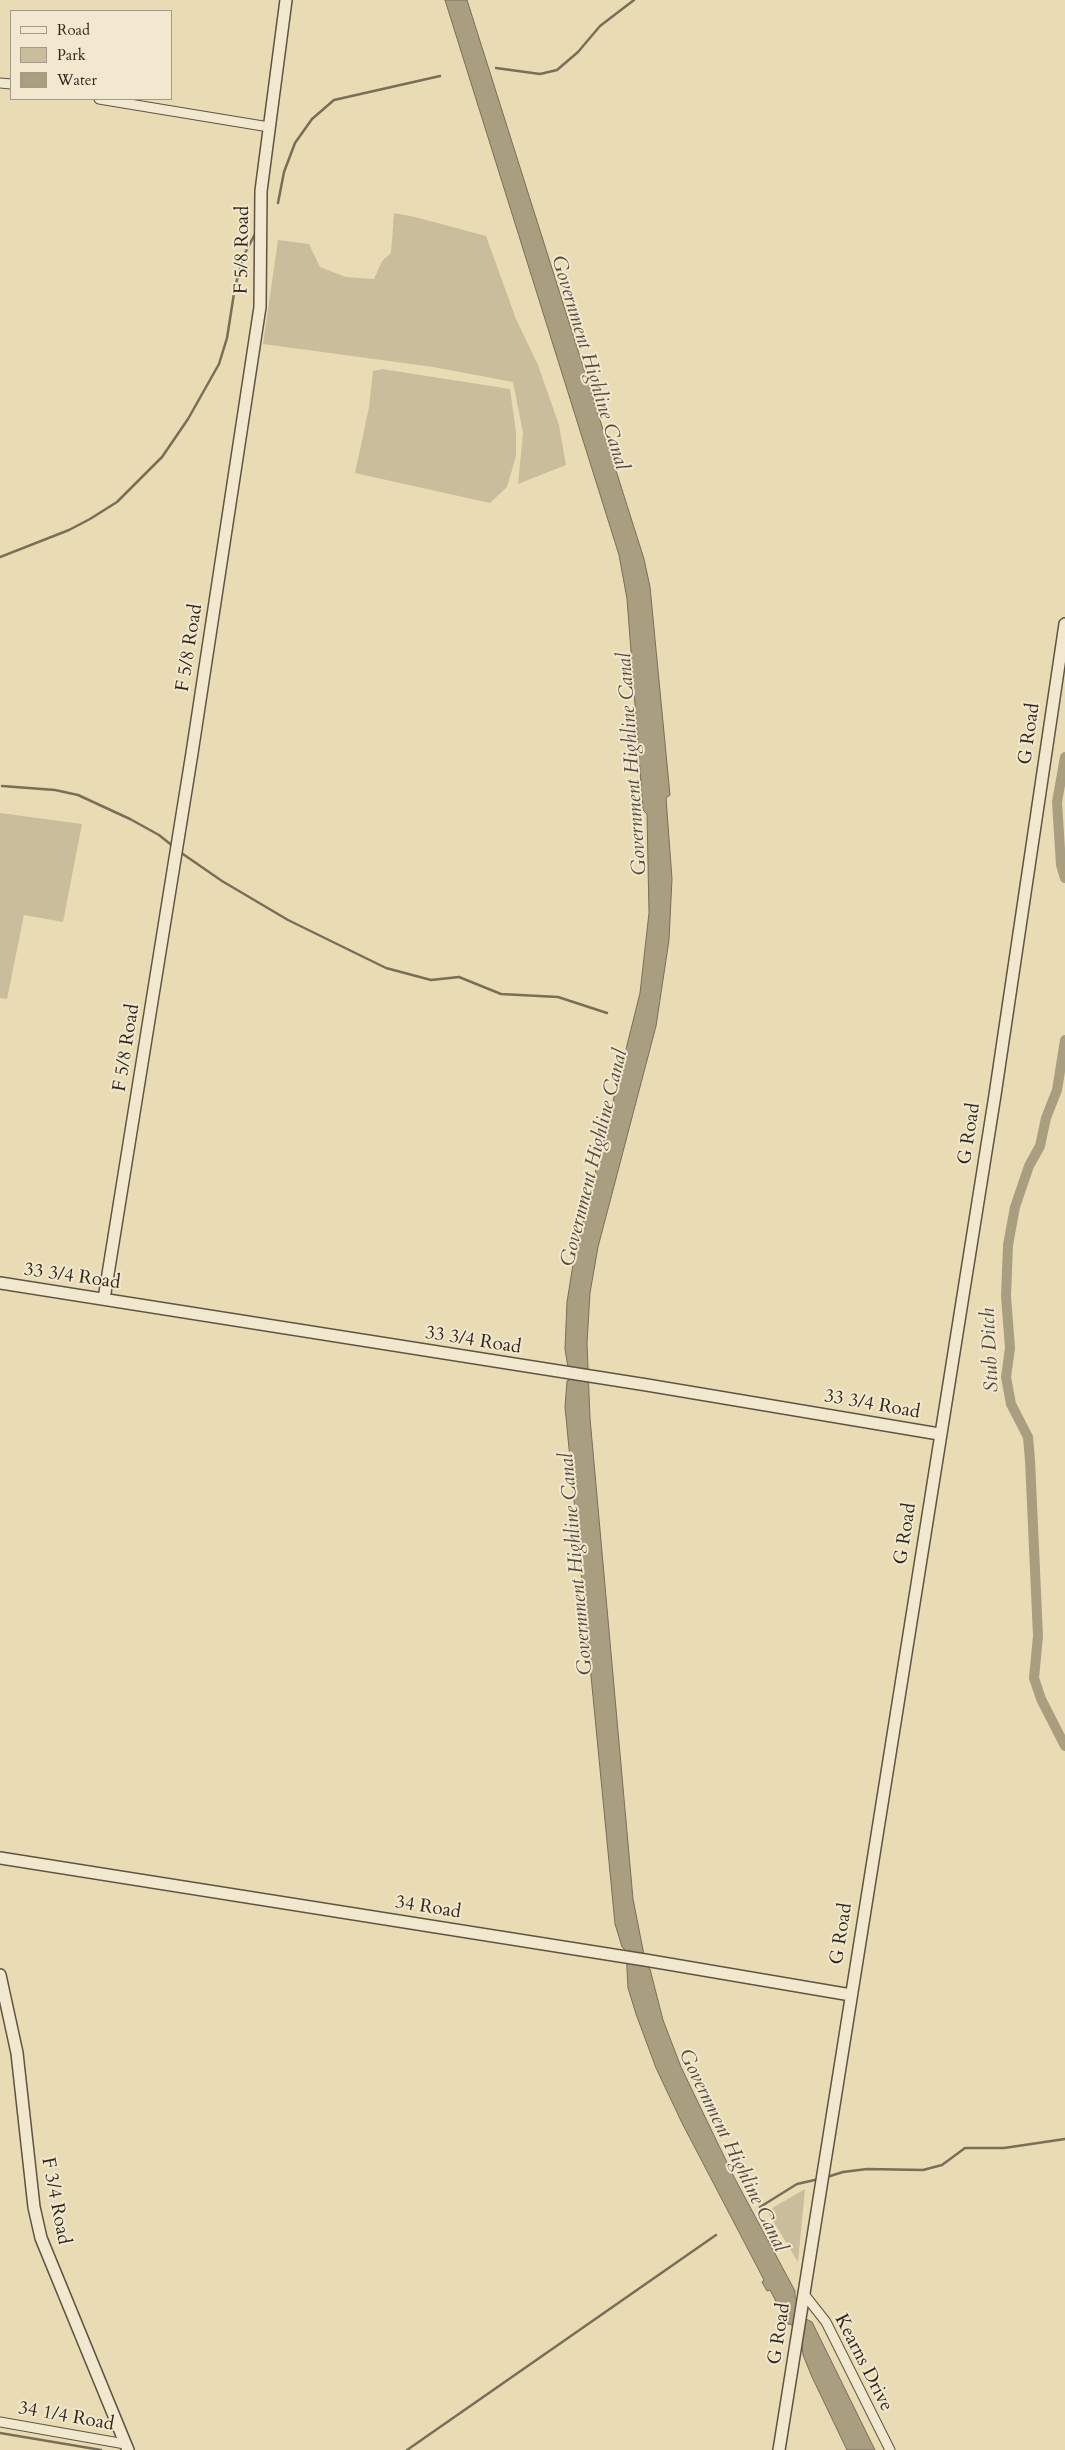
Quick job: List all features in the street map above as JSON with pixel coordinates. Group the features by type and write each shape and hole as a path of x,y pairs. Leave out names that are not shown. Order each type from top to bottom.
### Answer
{"street":[{"name":"F 5/8 Road","path":"104,1299 192,753 260,306 261,191 286,0"},
{"path":"105,100 269,126"},
{"name":"G Road","path":"779,2450 939,1434 995,1095 1065,624"},
{"name":"33 3/4 Road","path":"0,1283 939,1434"},
{"name":"34 Road","path":"0,1858 646,1960 851,1995"},
{"name":"F 3/4 Road","path":"0,1975 17,2053 34,2206 41,2238 127,2447"},
{"name":"Kearns Drive","path":"804,2294 830,2329 890,2450"},
{"name":"34 1/4 Road","path":"0,2422 127,2447"}],"green space":[{"path":"394,213 486,236 516,319 538,365 559,425 566,465 518,484 523,433 513,382 433,367 263,344 278,240 309,244 320,267 346,277 374,279 382,261 391,253"},
{"path":"382,369 510,389 516,432 516,456 507,487 490,503 355,473 369,407 373,371"},
{"path":"0,813 82,824 63,922 24,915 7,999 0,998"},
{"path":"805,2189 798,2262 767,2211"}],"water":[{"path":"445,0 467,0 644,559 650,587 670,795 666,798 672,879 669,940 656,1026 598,1247 590,1293 587,1343 590,1418 633,1899 646,1965 650,1969 663,2020 681,2067 734,2177 795,2291 795,2297 806,2319 812,2322 875,2450 847,2450 812,2377 803,2355 802,2345 792,2325 788,2324 770,2290 767,2291 762,2282 764,2280 682,2123 656,2068 636,2014 628,1988 626,1951 622,1947 615,1924 565,1407 567,1381 570,1380 565,1349 567,1302 574,1258 640,993 649,913 647,814 643,810 627,599 619,555"}],"waterway":[{"path":"496,68 540,74 557,70 578,52 600,26 634,0"},
{"path":"278,203 284,172 295,143 312,119 334,100 440,76"},
{"path":"0,557 69,530 90,519 117,502 162,457 188,419 219,364 227,338 235,287 244,255 255,234"},
{"name":"Stub Ditch","path":"1065,757 1057,802 1061,865 1065,878"},
{"path":"2,786 55,790 78,795 130,819 159,835 174,847"},
{"path":"180,852 222,881 288,920 386,968 431,980 459,977 501,994 558,997 607,1013"},
{"name":"Stub Ditch","path":"1065,1040 1057,1090 1046,1118 1040,1146 1029,1166 1015,1207 1008,1245 1006,1296 1010,1348 1006,1377 1011,1404 1028,1437 1030,1460 1038,1636 1034,1678 1041,1699 1065,1746"},
{"path":"827,2177 843,2172 867,2169 923,2170 942,2165 965,2148 1004,2148 1065,2139"},
{"name":"Government Highline Canal","path":"760,2207 797,2184 819,2179"},
{"path":"407,2450 716,2235"},
{"path":"0,2433 101,2450"}]}
